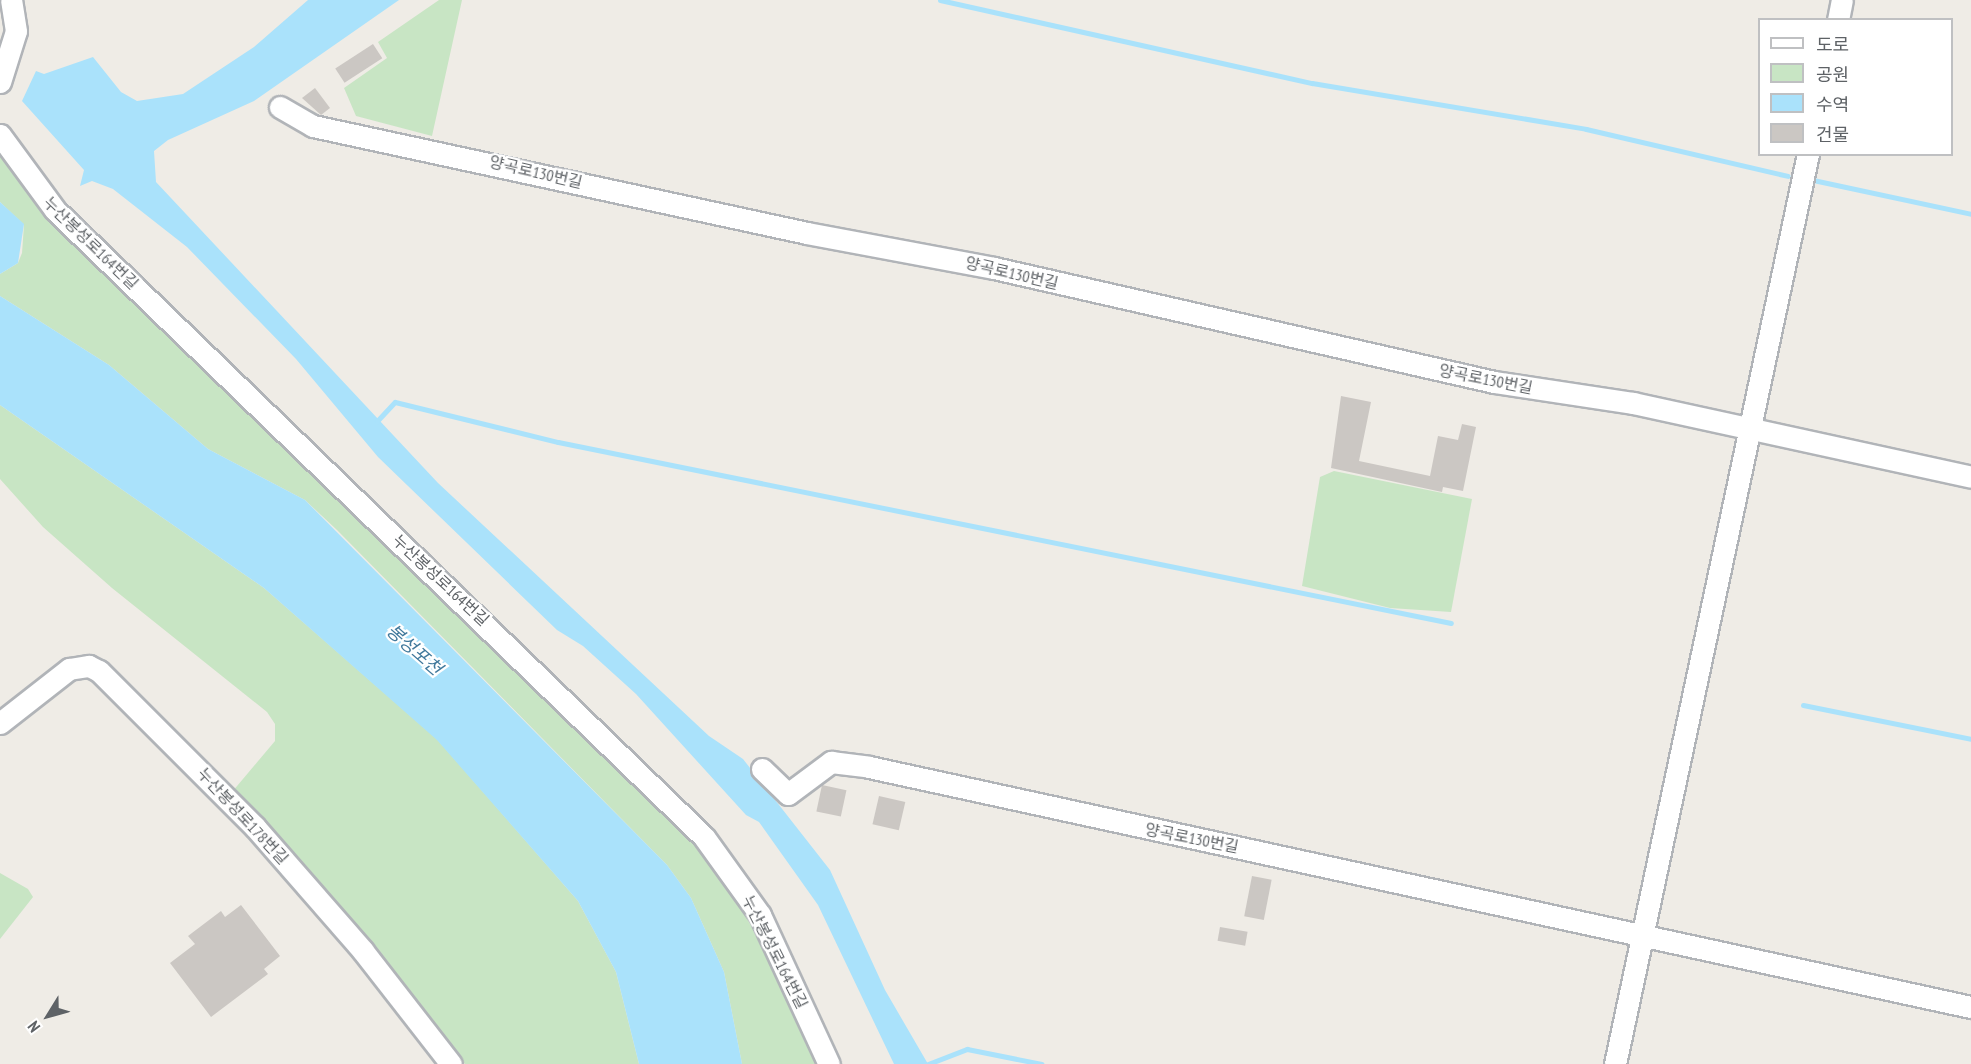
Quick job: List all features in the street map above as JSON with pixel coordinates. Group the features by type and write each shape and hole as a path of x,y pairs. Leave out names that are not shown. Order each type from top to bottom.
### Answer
{"lane":[{"path":"0,82 16,31 11,0"},
{"path":"1838,18 1842,0"},
{"name":"양곡로130번길","path":"280,107 313,126 807,233 994,268 1494,382 1633,403 1971,477"},
{"name":"누산봉성로164번길","path":"0,135 55,210 704,837 760,915 829,1064"},
{"path":"1615,1064 1747,429 1808,156"},
{"name":"누산봉성로178번길","path":"0,723 69,669 89,666 99,671 255,827 363,951 451,1064"},
{"name":"양곡로130번길","path":"762,769 788,794 831,762 847,763 1642,932"},
{"path":"1642,932 1971,1007"}],"green space":[{"path":"439,0 462,0 432,136 356,116 344,88 387,58 378,42"},
{"path":"0,152 48,215 678,818 747,907 823,1064 742,1064 724,972 691,898 667,865 305,500 208,449 109,365 0,296 0,274 18,263 22,253 24,225 0,202"},
{"path":"0,405 264,588 437,739 578,901 616,972 639,1064 465,1064 404,983 232,792 275,741 275,724 267,712 112,588 43,527 0,479"},
{"path":"1334,471 1472,499 1451,612 1390,608 1302,586 1320,477"},
{"path":"0,873 28,889 33,897 0,939"}],"water":[{"path":"308,0 399,0 254,101 168,140 154,151 156,182 438,483 709,736 743,759 830,870 885,990 928,1064 894,1064 818,905 759,822 746,815 636,694 583,646 557,630 378,457 296,359 187,247 113,189 92,181 80,186 84,170 22,101 36,71 44,74 93,57 121,92 137,101 183,94 254,47"},
{"path":"0,202 24,224 18,263 0,274"},
{"name":"봉성포천","path":"0,296 109,365 208,449 305,500 667,865 691,898 724,972 742,1064 639,1064 616,972 578,901 437,740 264,588 0,405"}],"building":[{"path":"373,44 382,58 345,83 335,69"},
{"path":"315,88 330,108 321,115 302,98"},
{"path":"1341,396 1371,402 1359,461 1430,476 1438,436 1458,440 1462,424 1476,427 1463,491 1443,487 1442,492 1331,468"},
{"path":"822,785 846,790 841,817 816,811"},
{"path":"879,796 905,802 899,830 872,824"},
{"path":"1252,876 1272,880 1264,920 1244,916"},
{"path":"241,905 280,956 264,969 268,974 211,1017 170,963 195,944 188,936 221,911 225,917"},
{"path":"1220,927 1248,932 1245,946 1218,941"}],"waterway":[{"path":"940,0 1312,83 1586,129 1788,176"},
{"path":"1813,180 1971,214"},
{"path":"377,421 395,402 558,442 1451,623"},
{"path":"1803,705 1971,739"},
{"path":"928,1064 967,1049 1042,1064"}]}
